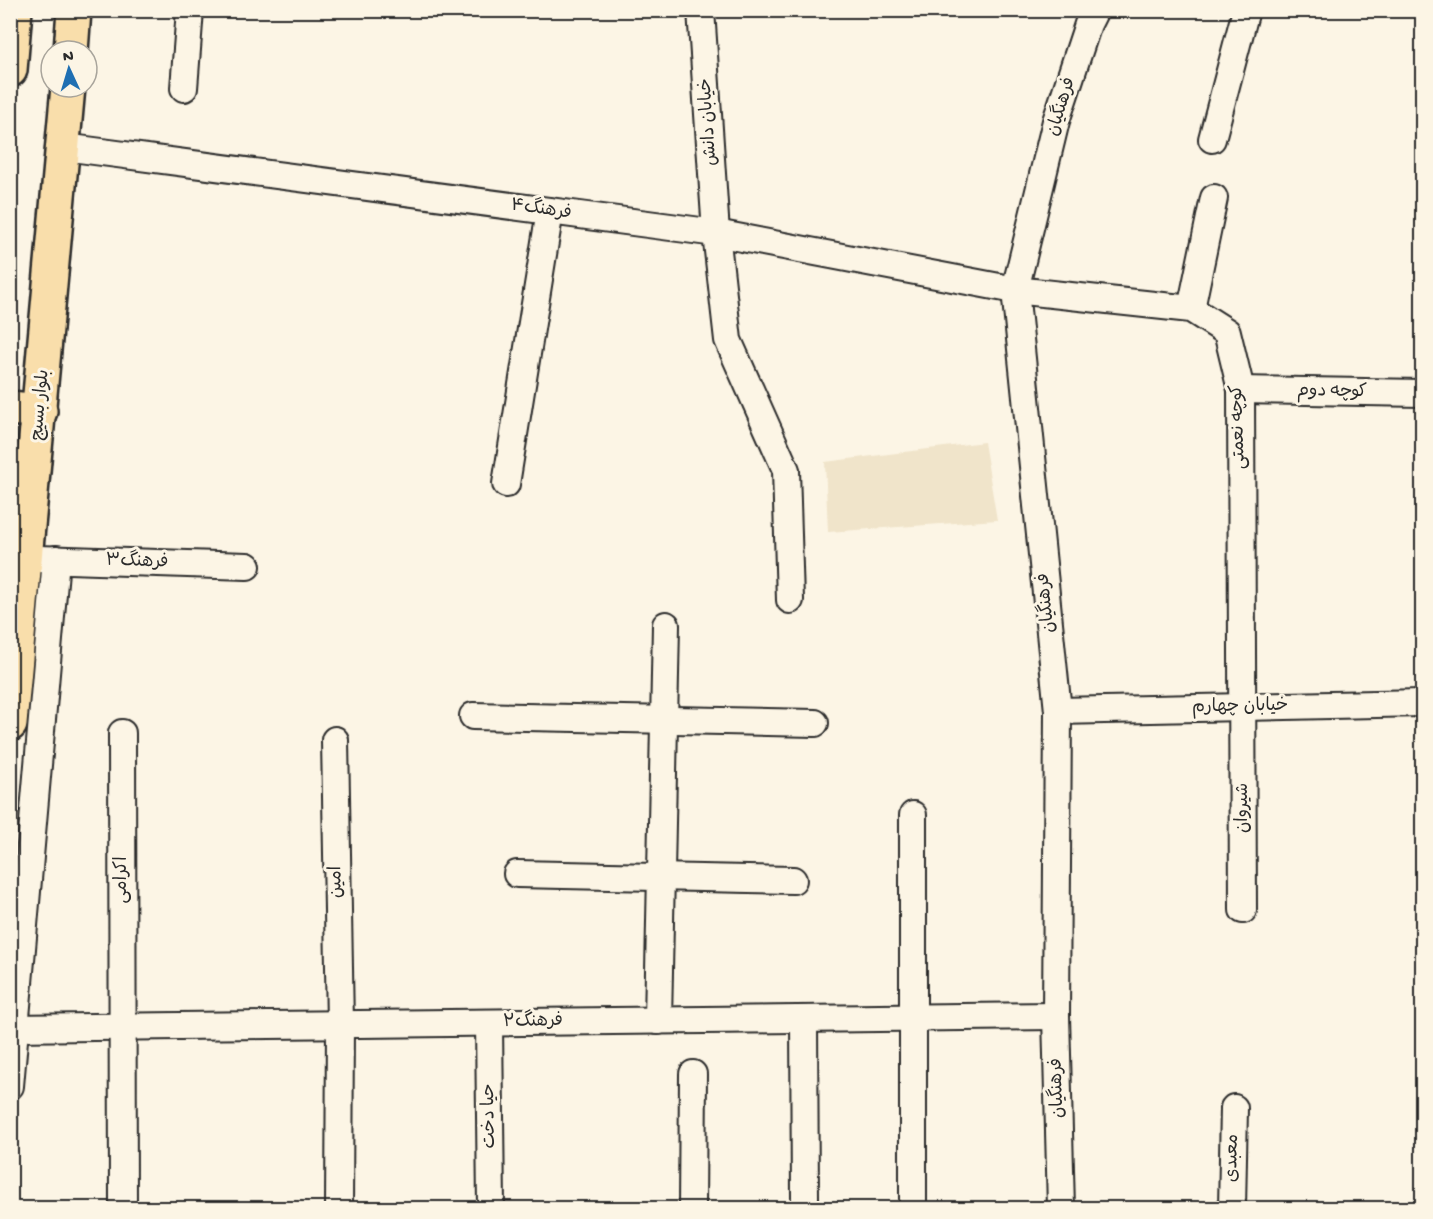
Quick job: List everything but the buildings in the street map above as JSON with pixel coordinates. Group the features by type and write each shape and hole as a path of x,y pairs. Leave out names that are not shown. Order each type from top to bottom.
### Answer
{"main road":[{"path":"10,70 15,10"},
{"path":"72,39 74,10"},
{"name":"بلوار بسیج","path":"10,724 41,559 25,410 64,147 67,99"}],"street":[{"path":"184,87 190,10"},
{"name":"خیابان دانش","path":"701,10 716,233 728,340 786,470 790,600"},
{"name":"فرهنگیان","path":"1061,1209 1056,1016 1058,711 1015,290 1056,121 1088,24 1095,10"},
{"path":"1212,140 1246,10"},
{"name":"فرهنگ۴","path":"64,147 716,233 1015,290"},
{"path":"1191,309 1214,198"},
{"path":"506,484 550,211"},
{"name":"کوچه نعمتی","path":"1015,290 1191,309 1227,332 1241,390 1244,707"},
{"name":"کوچه دوم","path":"1241,390 1422,393"},
{"path":"10,1086 41,559"},
{"name":"فرهنگ۳","path":"41,559 247,566"},
{"path":"658,1021 666,625"},
{"name":"خیابان چهارم","path":"1058,711 1422,703"},
{"name":"شیروان","path":"1243,910 1244,707"},
{"path":"473,716 815,723"},
{"name":"اکرامی","path":"122,733 123,1209"},
{"name":"امین","path":"335,740 340,1024 339,1209"},
{"path":"913,814 913,1209"},
{"path":"517,874 794,880"},
{"name":"فرهنگ۲","path":"13,1028 1056,1016"},
{"path":"804,1019 805,1199"},
{"name":"حیا دخت","path":"489,1023 491,1209"},
{"path":"692,1209 693,1074"},
{"name":"معبدی","path":"1232,1209 1234,1108"}],"shaded area":[{"path":"984,442 997,520 828,532 825,462"}]}
